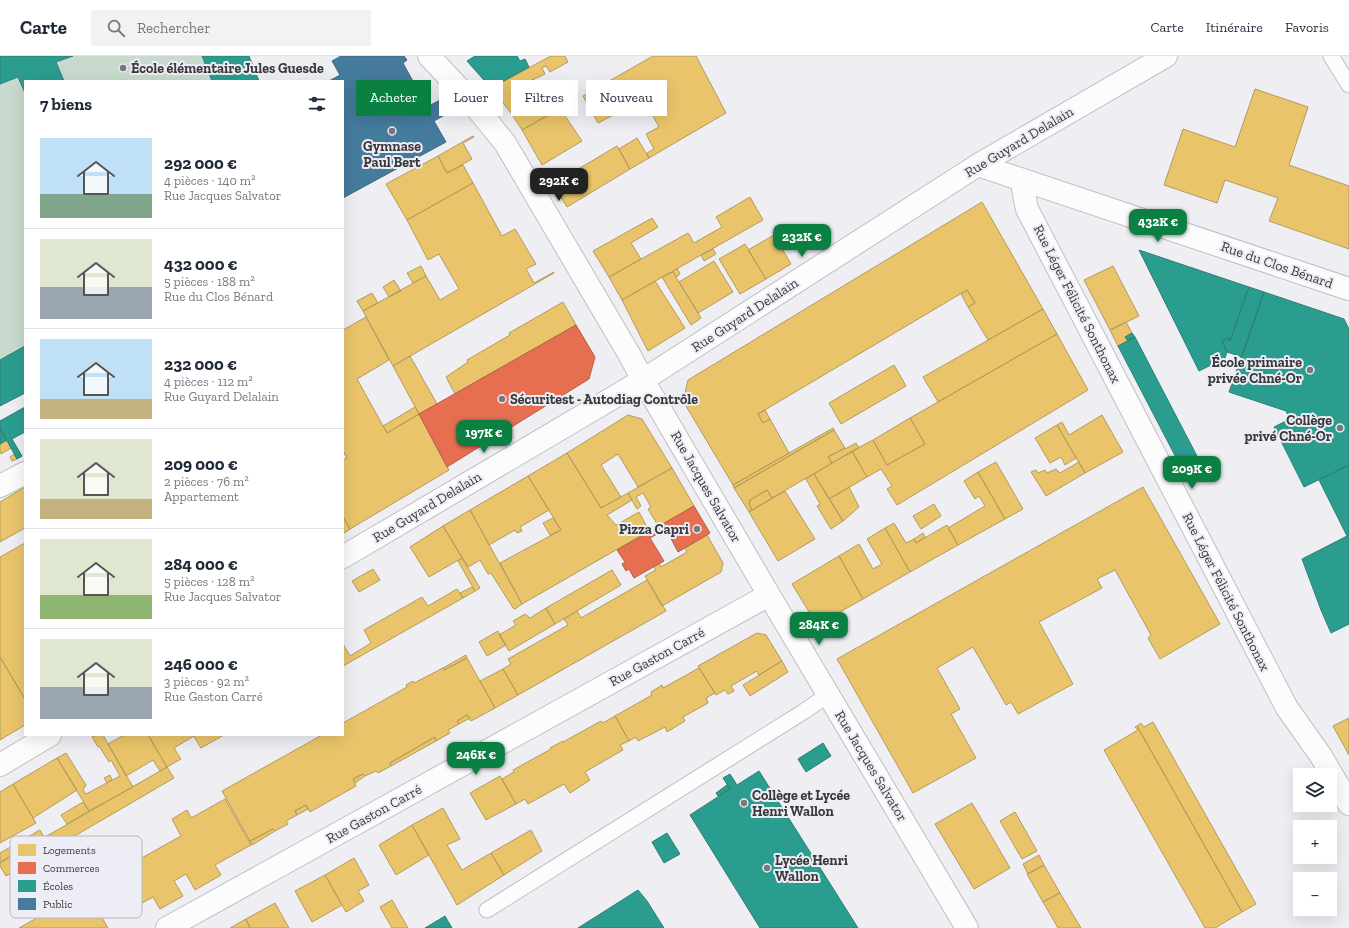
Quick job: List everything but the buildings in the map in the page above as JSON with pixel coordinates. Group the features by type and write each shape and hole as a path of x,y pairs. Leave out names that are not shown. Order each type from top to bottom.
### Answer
{"street":[{"name":"Rue Jacques Salvator","path":"430,56 469,99 505,143 630,354 643,380 769,595 968,928"},
{"name":"Rue Guyard Delalain","path":"344,556 643,380 978,165 1166,56"},
{"name":"Rue du Clos Bénard","path":"978,165 1349,289"},
{"name":"Rue Léger Félicité Sonthonax","path":"1021,179 1028,209 1283,701 1321,756 1349,804"},
{"path":"0,486 24,474"},
{"name":"Rue Gaston Carré","path":"167,928 769,595"},
{"path":"0,765 48,736"}],"lane":[{"path":"1331,56 1349,85"},
{"path":"487,910 790,720 828,694"}],"green space":[{"name":"École élémentaire Jules Guesde","path":"73,56 202,56 212,80 64,80 56,62"},
{"path":"18,77 24,91 24,347 0,360 0,84"}],"place":[{"name":"École élémentaire Jules Guesde","path":"123,68"},
{"name":"Gymnase Paul Bert","path":"392,131"},
{"name":"École primaire privée Chné-Or","path":"1310,370"},
{"name":"Sécuritest - Autodiag Contrôle","path":"502,399"},
{"name":"Collège privé Chné-Or","path":"1340,428"},
{"name":"Pizza Capri","path":"697,529"},
{"name":"Collège et Lycée Henri Wallon","path":"744,803"},
{"name":"Lycée Henri Wallon","path":"767,868"}]}
